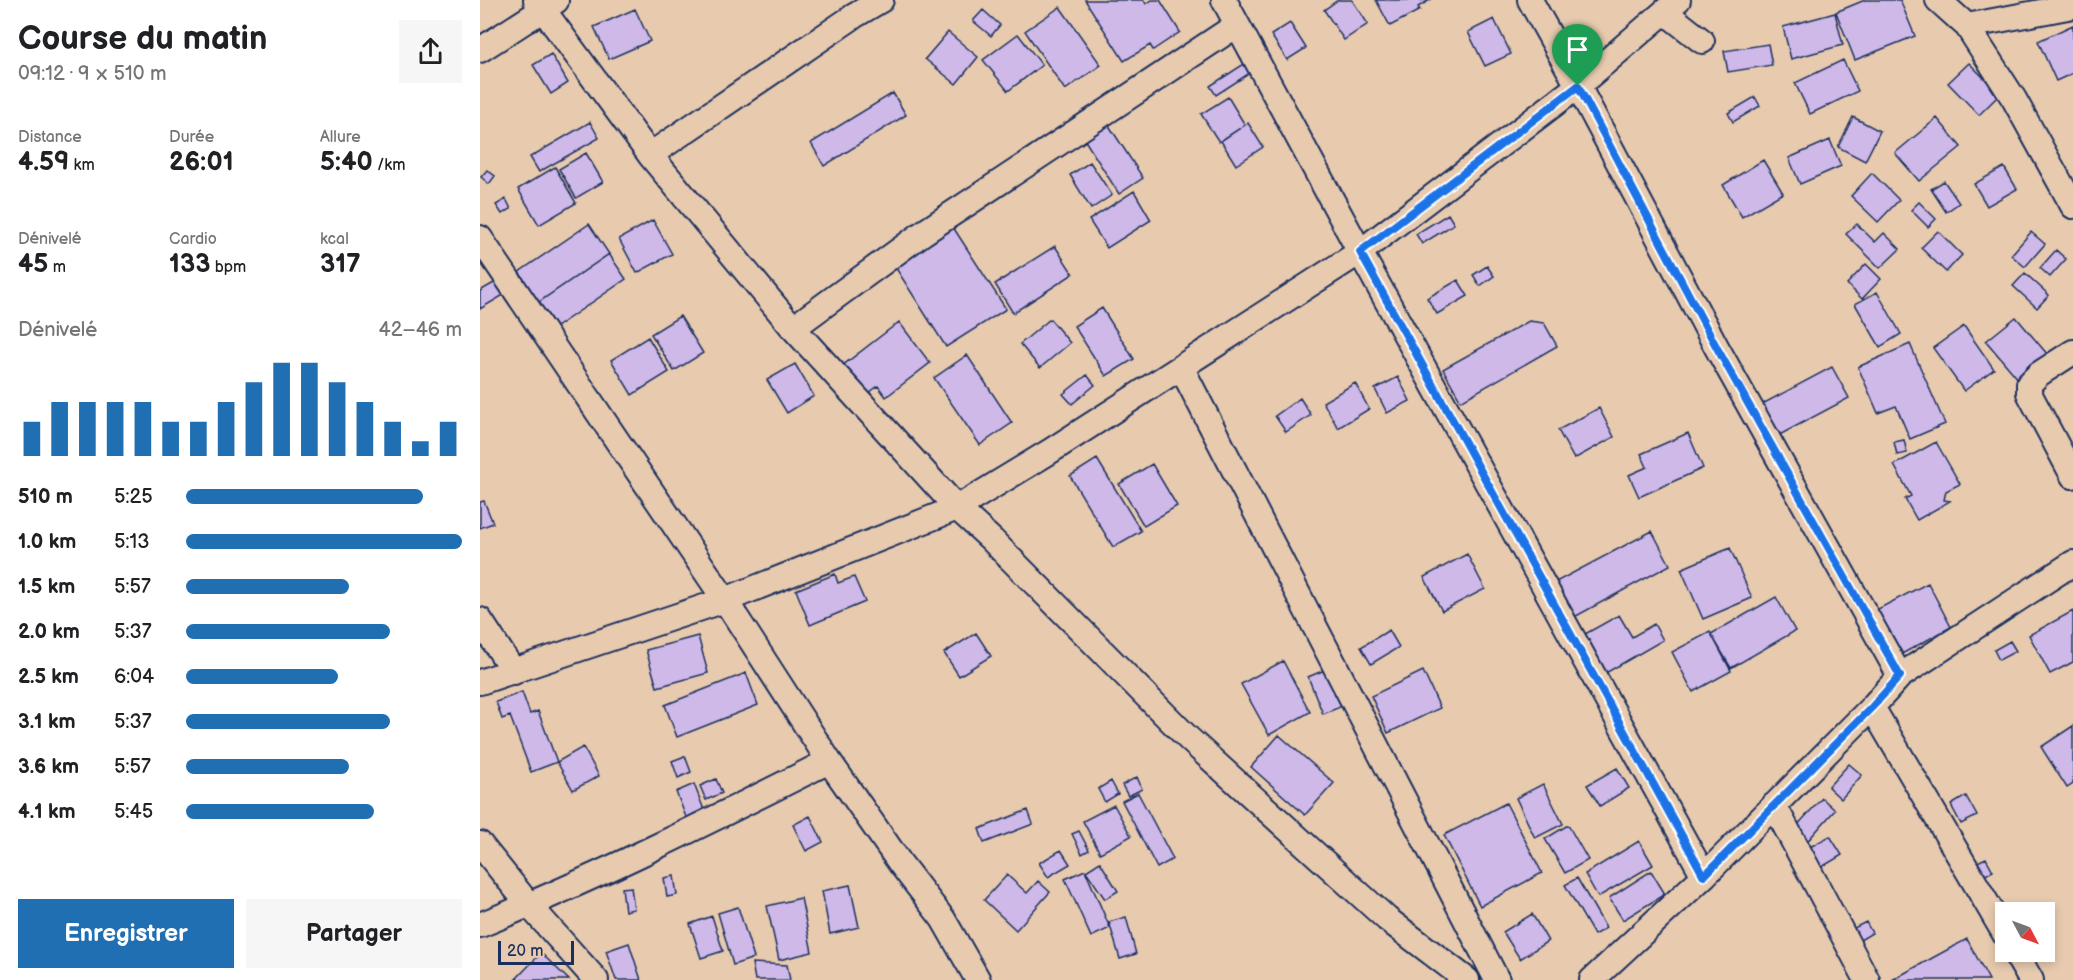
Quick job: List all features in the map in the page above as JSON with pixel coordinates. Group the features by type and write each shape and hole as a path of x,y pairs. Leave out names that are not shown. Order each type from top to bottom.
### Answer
{"street":[{"path":"650,155 881,0"},
{"path":"1224,0 1360,252 1704,876"},
{"path":"1530,0 1717,348 1900,676"},
{"path":"1938,0 1967,26 2014,99 2073,207"},
{"path":"480,50 545,3 650,155 793,328 957,508 992,540 1189,739 1387,919 1467,980"},
{"path":"480,682 725,600 957,508 1059,446 1360,252 1578,86 1672,6 1702,41"},
{"path":"1967,26 2073,6"},
{"path":"793,328 923,233 1237,25"},
{"path":"480,238 725,600 829,761 900,863 943,919 978,980"},
{"path":"2073,352 2039,374 2029,384 2029,393 2073,476"},
{"path":"1181,368 1497,980"},
{"path":"1592,980 1704,876 1900,676 2073,563"},
{"path":"480,620 514,672"},
{"path":"1872,707 1995,917"},
{"path":"480,925 529,905 712,820 829,761"},
{"path":"1774,805 1867,980"},
{"path":"480,844 529,905 596,980"},
{"path":"2020,962 2031,980"}],"building":[{"path":"1085,0 1144,0 1146,4 1152,0 1160,0 1180,32 1153,50 1150,45 1124,61"},
{"path":"1338,0 1352,0 1368,24 1344,40 1324,10"},
{"path":"1376,0 1430,0 1418,7 1420,10 1390,26"},
{"path":"1865,0 1900,0 1915,36 1855,60 1836,12"},
{"path":"1060,7 1101,65 1065,90 1025,31"},
{"path":"635,9 650,41 609,59 594,27"},
{"path":"983,10 1000,25 991,36 973,21"},
{"path":"1835,13 1843,45 1791,59 1783,27"},
{"path":"1494,19 1511,54 1485,66 1468,32"},
{"path":"1290,23 1306,48 1287,60 1271,35"},
{"path":"2073,25 2073,73 2056,81 2038,41"},
{"path":"948,32 978,57 956,84 925,59"},
{"path":"1018,34 1042,65 1008,91 983,60"},
{"path":"1768,44 1772,65 1728,72 1724,51"},
{"path":"551,54 568,83 551,94 533,65"},
{"path":"1843,60 1858,91 1810,114 1795,83"},
{"path":"1969,63 2000,94 1979,115 1948,83"},
{"path":"1244,64 1250,73 1216,95 1210,86"},
{"path":"893,93 906,115 824,166 811,143"},
{"path":"1228,97 1245,125 1219,142 1201,114"},
{"path":"1755,97 1760,106 1733,122 1728,113"},
{"path":"1853,117 1880,131 1865,161 1838,147"},
{"path":"1937,118 1961,147 1919,181 1895,153"},
{"path":"590,122 599,138 539,172 530,157"},
{"path":"1248,123 1263,147 1236,165 1221,141"},
{"path":"1108,124 1143,178 1119,194 1084,139"},
{"path":"1830,140 1841,166 1800,184 1789,158"},
{"path":"586,153 603,182 576,198 559,169"},
{"path":"1763,160 1783,193 1742,217 1723,185"},
{"path":"1090,162 1112,195 1091,209 1070,175"},
{"path":"555,167 576,203 539,225 518,189"},
{"path":"2004,167 2017,189 1987,206 1974,184"},
{"path":"487,170 495,176 489,184 481,177"},
{"path":"1872,173 1899,200 1878,222 1851,196"},
{"path":"1944,181 1959,203 1946,212 1931,189"},
{"path":"1134,191 1151,220 1107,248 1089,220"},
{"path":"506,199 511,209 502,214 496,205"},
{"path":"1919,202 1936,219 1928,227 1911,210"},
{"path":"1448,214 1454,224 1422,244 1416,234"},
{"path":"653,220 672,254 637,273 619,239"},
{"path":"589,224 609,254 539,302 519,272"},
{"path":"951,224 1006,309 946,347 892,262"},
{"path":"1857,224 1875,242 1884,233 1900,249 1880,268 1846,234"},
{"path":"1938,231 1962,255 1946,272 1921,248"},
{"path":"2031,232 2045,244 2025,267 2011,255"},
{"path":"1055,246 1073,274 1013,313 995,284"},
{"path":"2056,250 2066,259 2050,277 2040,268"},
{"path":"609,254 626,279 556,327 539,302"},
{"path":"1866,264 1881,279 1862,299 1847,284"},
{"path":"1487,266 1494,276 1480,286 1473,275"},
{"path":"2025,273 2049,295 2037,308 2013,286"},
{"path":"499,280 507,293 480,309 480,291"},
{"path":"1458,280 1468,296 1437,314 1427,298"},
{"path":"1877,292 1901,334 1880,347 1855,304"},
{"path":"1102,308 1134,359 1106,376 1074,326"},
{"path":"680,316 703,353 674,371 651,334"},
{"path":"2016,317 2053,361 2024,386 1986,341"},
{"path":"1050,319 1070,343 1040,368 1020,344"},
{"path":"1529,321 1544,323 1557,346 1461,401 1443,369"},
{"path":"899,322 930,363 886,397 878,386 865,396 842,366"},
{"path":"1964,326 1994,369 1964,391 1933,348"},
{"path":"648,337 669,372 632,395 611,360"},
{"path":"1910,344 1945,424 1910,439 1896,406 1878,413 1858,367"},
{"path":"967,355 1012,423 980,445 934,378"},
{"path":"795,364 814,396 787,413 767,380"},
{"path":"1832,367 1849,398 1772,439 1755,408"},
{"path":"1087,375 1095,385 1072,404 1063,394"},
{"path":"1398,377 1410,401 1387,413 1375,389"},
{"path":"1355,383 1369,409 1338,428 1323,402"},
{"path":"1300,398 1311,415 1286,432 1275,416"},
{"path":"1599,408 1614,437 1574,459 1558,430"},
{"path":"1688,433 1703,468 1639,497 1629,475 1647,467 1641,454"},
{"path":"1904,440 1907,453 1897,455 1894,442"},
{"path":"1936,442 1960,484 1946,491 1944,500 1950,501 1917,520 1905,499 1911,496 1894,465"},
{"path":"1097,459 1141,531 1113,547 1070,476"},
{"path":"1152,464 1177,506 1144,526 1119,484"},
{"path":"484,501 493,523 480,528 480,502"},
{"path":"1652,531 1670,565 1569,620 1550,585"},
{"path":"1730,548 1752,598 1703,619 1681,569"},
{"path":"1467,554 1485,589 1442,611 1424,577"},
{"path":"835,574 838,583 854,577 865,602 810,625 796,590"},
{"path":"1928,583 1951,627 1900,655 1876,610"},
{"path":"1776,597 1795,631 1731,668 1711,634"},
{"path":"2073,611 2073,662 2050,674 2029,635"},
{"path":"1619,615 1632,637 1654,624 1663,640 1604,674 1595,658 1598,657 1585,634"},
{"path":"1389,630 1399,647 1371,664 1361,647"},
{"path":"1710,632 1731,671 1693,692 1672,652"},
{"path":"976,633 991,656 959,676 944,653"},
{"path":"698,636 708,673 657,687 646,650"},
{"path":"2010,641 2016,651 1999,660 1994,650"},
{"path":"1283,661 1310,712 1269,735 1241,684"},
{"path":"1327,669 1342,706 1323,714 1308,677"},
{"path":"1423,671 1440,708 1388,733 1371,696"},
{"path":"746,673 758,705 677,737 665,705"},
{"path":"522,692 530,714 538,711 557,762 531,772 510,716 502,719 496,702"},
{"path":"2073,726 2073,784 2067,788 2041,747"},
{"path":"1279,735 1334,783 1305,815 1251,767"},
{"path":"583,747 599,776 573,790 557,762"},
{"path":"685,756 691,772 678,778 672,761"},
{"path":"1849,764 1862,775 1841,799 1828,787"},
{"path":"1617,768 1629,788 1600,806 1587,785"},
{"path":"1137,777 1142,789 1128,796 1122,785"},
{"path":"716,779 722,793 706,800 700,786"},
{"path":"1111,781 1118,794 1105,802 1098,789"},
{"path":"694,784 706,815 688,822 676,792"},
{"path":"1543,784 1563,824 1535,838 1516,798"},
{"path":"1138,793 1173,859 1157,868 1122,801"},
{"path":"1966,796 1977,816 1961,824 1951,805"},
{"path":"1822,798 1835,810 1804,845 1808,848 1830,836 1842,855 1817,870 1793,830"},
{"path":"1506,803 1542,873 1480,906 1444,835"},
{"path":"1114,805 1131,836 1100,853 1083,821"},
{"path":"1028,810 1033,824 984,843 979,829"},
{"path":"810,816 823,842 806,851 793,825"},
{"path":"1568,825 1588,860 1565,873 1545,839"},
{"path":"1079,831 1089,850 1082,854 1072,834"},
{"path":"1639,841 1653,865 1598,897 1585,874"},
{"path":"1061,850 1070,864 1048,877 1039,863"},
{"path":"1986,858 1993,871 1980,878 1973,864"},
{"path":"1100,862 1118,891 1105,899 1086,871"},
{"path":"1085,870 1110,928 1091,937 1065,879"},
{"path":"1651,871 1665,894 1623,920 1609,898"},
{"path":"1007,875 1027,893 1038,881 1050,892 1016,930 984,900"},
{"path":"674,876 677,895 667,897 664,878"},
{"path":"1577,878 1606,928 1594,935 1565,885"},
{"path":"850,885 859,927 830,934 822,891"},
{"path":"631,887 634,909 625,911 622,888"},
{"path":"801,898 812,952 779,960 767,906"},
{"path":"738,907 754,958 733,965 718,913"},
{"path":"1532,914 1548,941 1520,959 1503,932"},
{"path":"712,916 723,951 701,958 690,924"},
{"path":"1126,917 1136,954 1120,959 1109,922"},
{"path":"1866,922 1872,933 1857,942 1850,930"},
{"path":"1967,939 1989,980 1892,980"},
{"path":"629,943 641,980 616,980 606,951"},
{"path":"541,953 569,980 515,980"},
{"path":"752,963 787,965 790,980 755,980"}],"route":[{"path":"1578,86 1717,348 1900,676 1704,876 1360,252 1578,86"}]}
